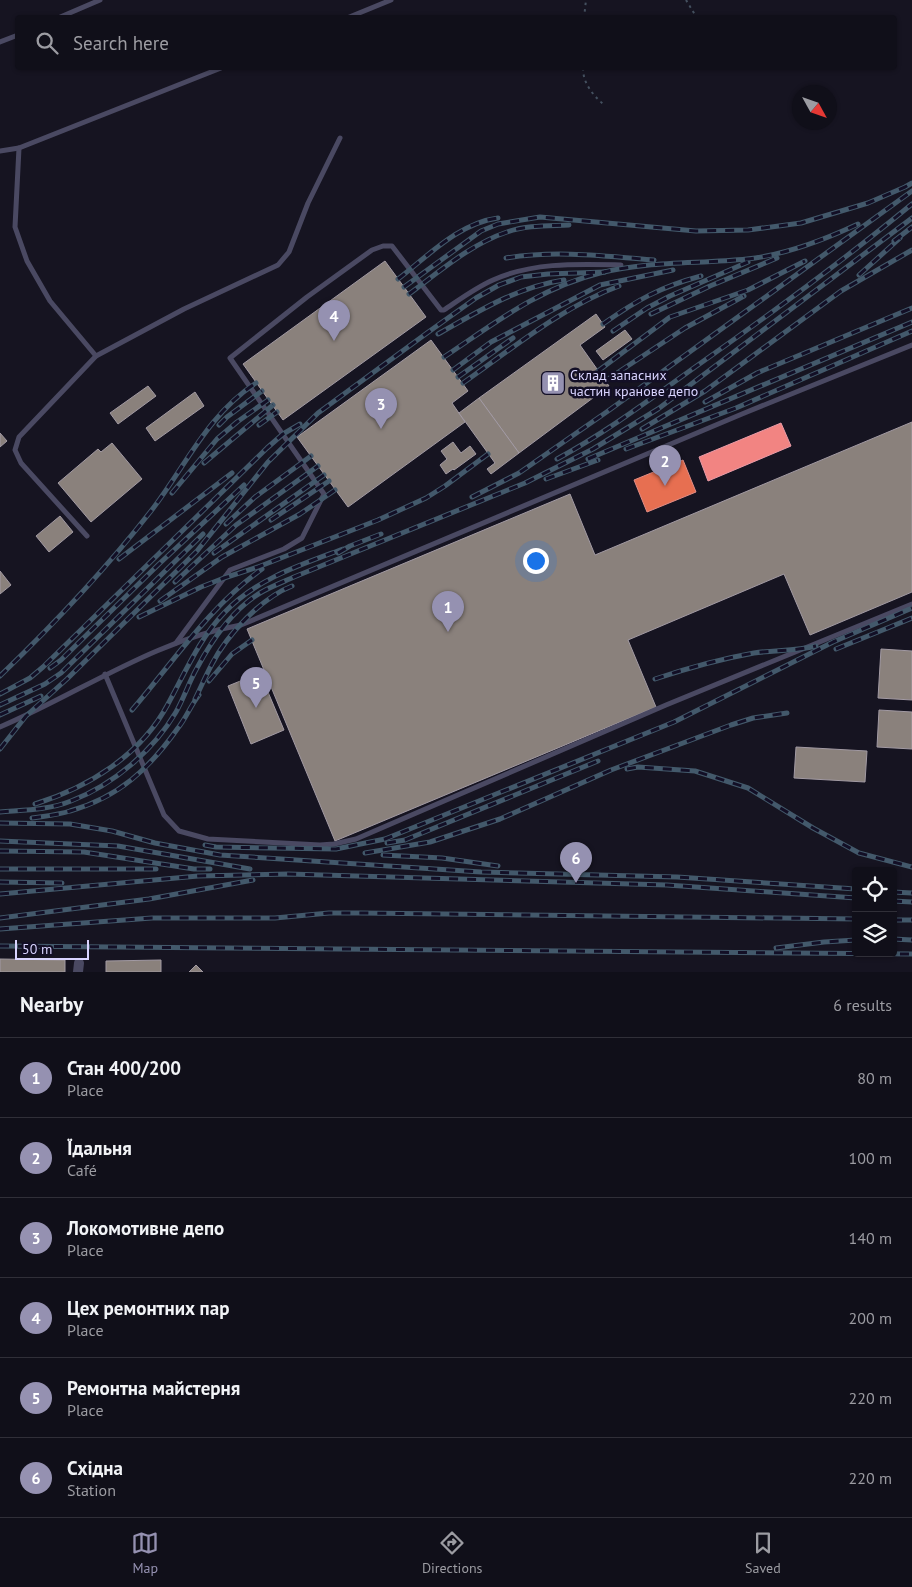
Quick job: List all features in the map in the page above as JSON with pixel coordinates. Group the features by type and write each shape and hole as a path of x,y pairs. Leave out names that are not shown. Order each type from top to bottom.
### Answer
{"lane":[{"path":"65,15 100,0"},
{"path":"354,15 391,0"},
{"path":"0,42 15,36"},
{"path":"0,151 19,148 217,70"},
{"path":"87,536 21,463 16,450 19,437 96,356 184,309 278,265 289,252 308,203 340,138"},
{"path":"19,148 15,227 26,261 50,301 96,356"},
{"path":"176,644 230,570 284,549 302,538 324,494 230,358 307,297 372,250 384,246 392,246 441,310 444,310 492,280 520,271 552,265 621,264"},
{"path":"0,727 26,716 105,674 176,644 222,628 241,625 733,417 912,345"},
{"path":"105,674 164,816 179,831 208,839 320,845 334,844 356,839 673,702 912,604"}],"path":[{"path":"584,15 586,0"},
{"path":"686,0 695,15"},
{"path":"583,70 582,75 591,93 602,104"}],"building: Shops":[{"path":"683,460 696,492 647,512 634,480"}],"building: Health":[{"path":"781,423 791,446 708,481 699,457"}],"building: Industry":[{"path":"385,261 426,317 283,420 243,364"},
{"name":"Склад запасних частин кранове депо","path":"596,314 605,327 580,345 609,386 519,453 479,398"},
{"path":"625,330 632,339 603,360 596,351"},
{"path":"431,340 468,391 452,403 465,422 348,507 297,437"},
{"path":"148,386 156,396 118,424 110,413"},
{"path":"195,392 204,406 155,441 146,428"},
{"path":"479,398 519,453 491,474 487,469 495,463 459,413"},
{"path":"912,422 912,592 810,635 784,574 628,640 656,707 335,841 247,629 570,494 595,555"},
{"path":"0,433 7,441 0,447"},
{"path":"453,442 461,453 470,446 476,454 446,474 440,465 447,459 441,451"},
{"path":"112,443 142,479 91,522 58,483 98,449 101,452"},
{"path":"60,516 73,532 49,552 36,536"},
{"path":"0,571 11,585 0,594"},
{"path":"881,649 912,651 912,700 878,698"},
{"path":"260,673 284,730 251,744 228,686"},
{"path":"879,710 912,712 912,749 877,747"},
{"path":"796,747 867,751 865,782 794,778"},
{"path":"0,959 65,960 65,972 0,972"},
{"path":"161,960 161,972 106,972 106,961"},
{"path":"196,965 203,972 189,972"}],"railway":[{"path":"404,287 481,231 498,224 540,217 696,231 748,230 801,223 868,203 912,183"},
{"path":"472,497 519,473 608,411 912,191"},
{"path":"557,459 614,424 732,341 836,264 912,204"},
{"path":"398,279 457,233 470,226 498,218"},
{"path":"0,812 45,808 63,804 102,786 131,765 167,726 179,707 194,673 216,636 240,608 260,593 294,577 525,483 593,449 658,409 912,218"},
{"path":"444,357 500,319 537,297 578,280 600,273 636,266 729,261 761,257 804,246 858,224"},
{"path":"409,294 456,259 494,237 522,228 569,225"},
{"path":"894,241 912,227"},
{"path":"859,275 900,238"},
{"path":"642,429 705,391 841,291 912,250"},
{"path":"506,258 561,254 654,260"},
{"path":"651,314 710,286 777,258"},
{"path":"598,371 670,317 748,290 805,261"},
{"path":"613,331 647,308 670,296 748,262"},
{"path":"453,370 491,342 600,285 673,270"},
{"path":"0,749 26,716 67,679 197,551 268,462 318,413 476,298 499,285 521,277 605,272"},
{"path":"603,324 649,295 701,276"},
{"path":"438,334 514,294 547,283 564,280"},
{"path":"463,383 519,342 558,317 578,305 619,286"},
{"path":"605,381 685,328 744,296"},
{"path":"705,402 757,373 912,308"},
{"path":"588,459 912,322"},
{"path":"626,449 736,408 912,331"},
{"path":"458,377 513,338"},
{"path":"0,676 40,637 134,533 198,442 224,410 256,383"},
{"path":"219,425 262,391"},
{"path":"172,493 217,439 268,400"},
{"path":"204,463 273,405"},
{"path":"259,425 277,412"},
{"path":"0,694 30,678 43,667 267,448 283,434 300,424"},
{"path":"139,617 201,587 378,520 426,498 488,454"},
{"path":"226,524 255,497 311,456"},
{"path":"546,479 598,460"},
{"path":"175,582 236,525 318,466"},
{"path":"119,559 232,473"},
{"path":"214,553 324,475"},
{"path":"271,520 329,481"},
{"path":"50,668 61,660 159,564 244,485"},
{"path":"160,601 222,557 300,514 335,490"},
{"path":"0,705 45,684 61,673 203,534"},
{"path":"338,553 350,546 381,534"},
{"path":"35,804 55,797 94,778 112,767 143,739 157,722 168,704 207,634 224,613 237,601 279,574 343,549"},
{"path":"132,710 209,617 225,600 262,569"},
{"path":"195,699 226,641 257,608 292,586"},
{"path":"205,845 216,847 336,849 385,839 674,722 833,642 912,608"},
{"path":"836,649 912,618"},
{"path":"209,681 232,654 252,640"},
{"path":"655,679 741,655 816,646"},
{"path":"32,818 61,814 88,805 132,780 167,743 199,695"},
{"path":"0,715 41,696"},
{"path":"365,853 430,842 500,819 611,770 731,725 753,718 787,713"},
{"path":"387,843 405,840 598,761"},
{"path":"627,769 638,767 695,771 748,788 813,828 859,853 912,867"},
{"path":"0,823 70,824 112,831 155,843 220,855 481,872 677,877 852,889"},
{"path":"0,841 118,846 250,869"},
{"path":"0,851 84,852 194,869 210,869"},
{"path":"383,855 442,858 498,866"},
{"path":"0,869 156,869"},
{"path":"0,894 198,876 288,874 667,885 852,898"},
{"path":"0,918 149,899 253,880"},
{"path":"0,882 62,883"},
{"path":"897,892 912,893"},
{"path":"897,901 912,902"},
{"path":"0,929 152,918 275,918 329,913 852,919"},
{"path":"897,920 912,920"},
{"path":"897,939 912,940"},
{"path":"776,948 852,940"},
{"path":"0,946 912,954"}],"place":[{"name":"Цех ремонтних пар","path":"334,341"},
{"name":"Склад запасних частин кранове депо","path":"553,383"},
{"name":"Локомотивне депо","path":"381,429"},
{"name":"Їдальня","path":"665,486"},
{"name":"Стан 400/200","path":"448,632"},
{"name":"Ремонтна майстерня","path":"256,708"},
{"name":"Східна","path":"576,883"}]}
